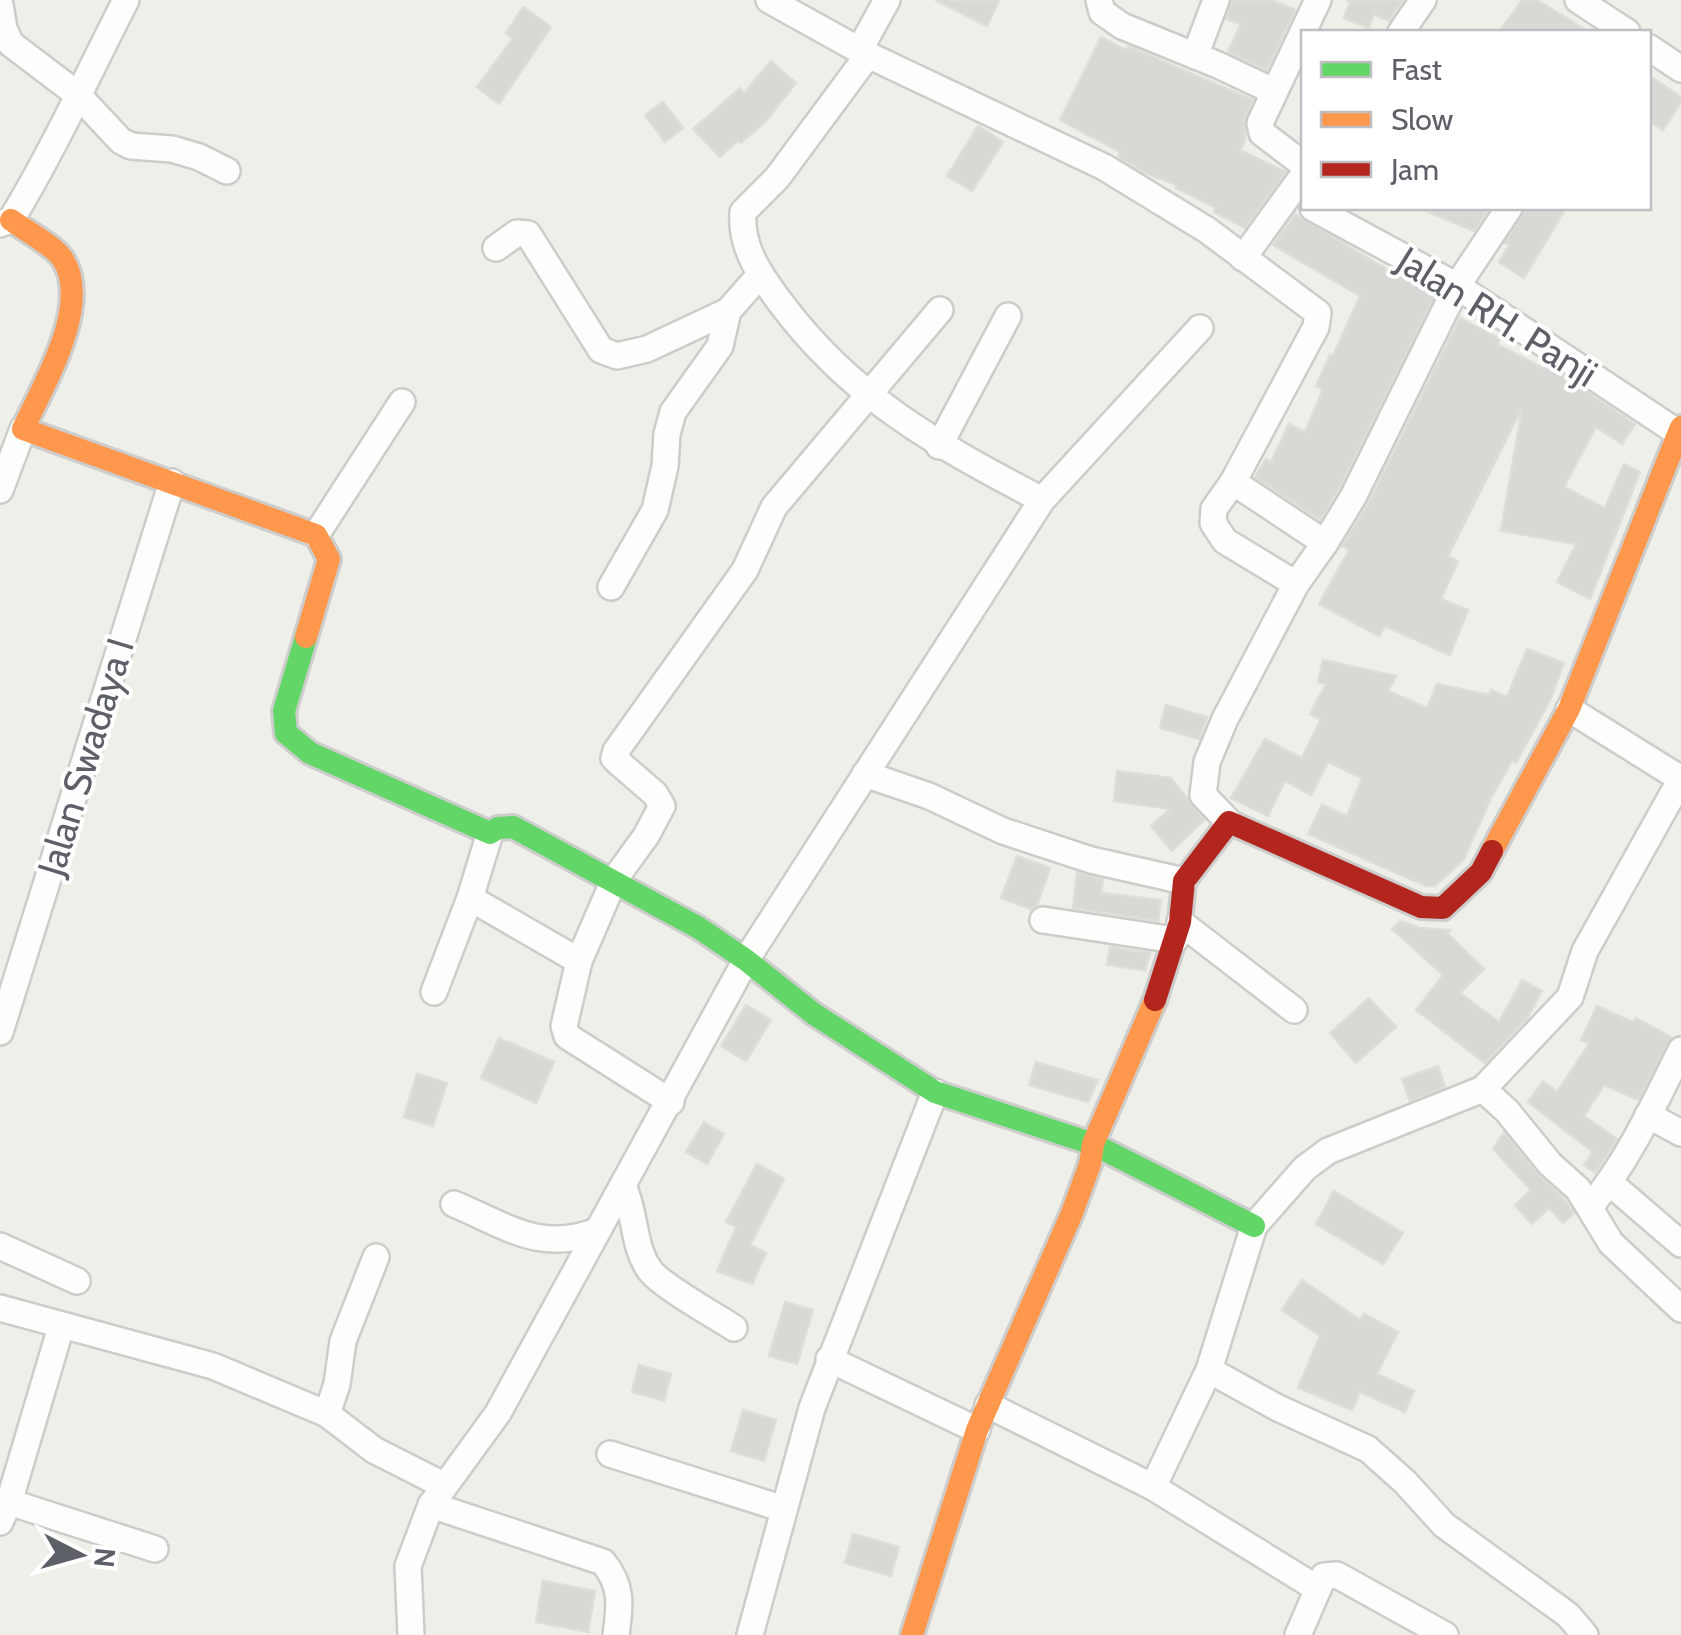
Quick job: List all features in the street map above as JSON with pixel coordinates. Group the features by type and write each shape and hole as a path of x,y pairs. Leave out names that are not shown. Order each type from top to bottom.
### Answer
{"street":[{"path":"0,490 64,341 73,294 62,258 6,222 52,150 126,0"},
{"path":"769,0 864,52 1104,167 1207,230 1318,313 1316,327 1214,509 1213,524 1225,541 1296,584"},
{"path":"887,0 864,52 777,178 743,212 741,233 760,275 802,332 867,395 939,446 1042,500"},
{"path":"1100,0 1102,12 1122,26 1273,91"},
{"path":"1196,56 1216,0"},
{"path":"1303,30 1318,0"},
{"path":"1403,30 1423,0"},
{"path":"1578,0 1624,30"},
{"path":"0,5 10,44 78,94 121,141 131,146 186,153 228,171"},
{"path":"1301,34 1260,122 1262,133 1301,164"},
{"path":"1651,49 1681,69"},
{"path":"1243,258 1301,197"},
{"name":"Jalan RH. Panji","path":"1328,210 1457,286 1679,430"},
{"path":"1508,210 1457,286 1352,497 1296,584 1225,719 1208,762 1203,795 1229,822 1408,901 1442,908 1481,872 1569,709 1679,430"},
{"path":"496,248 517,232 528,234 601,350 617,356 647,348 728,311 760,275"},
{"path":"671,1102 567,1036 564,1026 579,961 614,880 662,806 655,794 614,758 616,751 745,570 774,508 940,310"},
{"path":"611,587 655,510 673,412 720,346 728,311"},
{"path":"939,446 1008,316"},
{"path":"410,1635 408,1566 437,1495 498,1413 746,960 1042,500 1200,328"},
{"path":"316,534 402,402"},
{"path":"23,430 316,534 328,560 284,710 286,733 310,753 490,833"},
{"name":"Jalan Swadaya I","path":"0,1032 172,482"},
{"path":"1232,482 1325,543"},
{"path":"1153,1487 1209,1370 1254,1226 1305,1168 1328,1151 1483,1089 1570,998 1585,951 1681,779 1569,709"},
{"path":"866,774 929,796 1003,831 1091,860 1184,881"},
{"path":"912,1635 976,1430 1072,1214 1090,1164 1092,1144 1164,980 1177,931 1184,881 1229,822"},
{"path":"434,992 490,833 512,826 699,928 814,1014 935,1092 1092,1144 1254,1226"},
{"path":"470,898 579,961"},
{"path":"1042,920 1177,931 1294,1010"},
{"path":"1590,1207 1610,1183 1681,1050"},
{"path":"1483,1089 1507,1111 1590,1207 1610,1243 1681,1308"},
{"path":"750,1635 829,1359 935,1092"},
{"path":"1648,1115 1681,1133"},
{"path":"1610,1183 1681,1244"},
{"path":"624,1186 630,1198 636,1237 650,1272 734,1328"},
{"path":"454,1204 538,1239 571,1241 598,1231"},
{"path":"0,1246 77,1280"},
{"path":"327,1414 337,1384 343,1341 376,1257"},
{"path":"0,1308 213,1366 327,1414 437,1495 604,1562 615,1576 621,1600 616,1635"},
{"path":"61,1327 4,1512 155,1549"},
{"path":"829,1359 976,1430"},
{"path":"1209,1370 1278,1408 1368,1449 1444,1525 1568,1615 1584,1635"},
{"path":"988,1405 1153,1487 1318,1590"},
{"path":"610,1454 784,1509"},
{"path":"1298,1635 1324,1576 1337,1576 1445,1635"}],"building":[{"path":"935,0 999,0 987,26"},
{"path":"1232,0 1272,0 1295,10 1267,70 1228,52 1241,24 1226,19"},
{"path":"1346,0 1403,0 1389,21 1374,14 1369,28 1344,18 1350,2"},
{"path":"1522,0 1537,0 1586,30 1500,30"},
{"path":"523,7 551,27 499,104 477,87 513,38 506,33"},
{"path":"1101,37 1253,100 1245,117 1245,140 1240,150 1286,172 1245,228 1060,120"},
{"path":"771,61 796,83 767,120 720,157 693,129 740,88 744,93"},
{"path":"1651,77 1681,97 1663,130 1651,122"},
{"path":"663,102 683,128 665,142 645,115"},
{"path":"978,126 1003,142 972,191 947,176"},
{"path":"1424,210 1489,210 1474,231"},
{"path":"1524,210 1565,210 1524,278 1499,262 1509,245 1505,243"},
{"path":"1295,214 1378,264 1436,293 1320,520 1255,477 1266,459 1271,462 1289,424 1305,432 1323,389 1316,386 1360,296 1273,245"},
{"path":"1460,318 1500,339 1497,344 1545,369 1547,365 1635,424 1622,444 1596,427 1564,487 1605,508 1624,464 1640,472 1590,599 1557,582 1576,544 1501,531 1522,408 1448,556 1458,561 1441,599 1468,610 1450,655 1385,626 1379,636 1319,604 1349,550 1342,546 1368,504"},
{"path":"1527,649 1564,663 1550,700 1516,763 1512,761 1491,798 1464,859 1435,886 1426,886 1308,834 1322,805 1347,816 1362,778 1328,762 1311,795 1285,781 1268,816 1231,798 1265,739 1302,758 1321,719 1310,714 1326,684 1318,682 1323,660 1396,676 1388,691 1427,708 1437,684 1489,695 1491,690 1507,697"},
{"path":"1166,705 1207,717 1199,739 1160,728"},
{"path":"1117,771 1171,778 1204,820 1172,851 1151,826 1170,809 1114,801"},
{"path":"1017,856 1050,868 1037,905 1031,909 1001,898"},
{"path":"1077,872 1103,879 1101,893 1161,900 1158,921 1073,908"},
{"path":"1400,921 1419,928 1450,930 1447,933 1484,969 1460,993 1499,1022 1522,980 1542,991 1527,1019 1485,1063 1416,1010 1443,975 1392,929"},
{"path":"1110,947 1150,953 1145,970 1107,965"},
{"path":"1369,998 1396,1027 1356,1063 1330,1033"},
{"path":"746,1005 771,1020 746,1061 721,1046"},
{"path":"1597,1006 1633,1022 1636,1018 1671,1037 1638,1100 1604,1085 1584,1116 1617,1139 1595,1173 1584,1165 1593,1152 1528,1102 1543,1081 1557,1092 1589,1044 1581,1040"},
{"path":"499,1038 554,1062 536,1103 481,1078"},
{"path":"1036,1062 1098,1080 1088,1102 1029,1085"},
{"path":"1438,1066 1445,1087 1410,1101 1402,1079"},
{"path":"417,1074 447,1083 433,1126 404,1117"},
{"path":"704,1122 724,1134 707,1164 686,1152"},
{"path":"1504,1133 1574,1213 1563,1223 1549,1208 1532,1224 1515,1205 1531,1190 1493,1149"},
{"path":"757,1164 784,1179 750,1245 766,1253 752,1284 717,1271 736,1227 726,1222"},
{"path":"1334,1191 1403,1233 1383,1264 1316,1224"},
{"path":"1302,1280 1360,1320 1364,1314 1398,1332 1377,1374 1414,1391 1405,1412 1360,1392 1352,1410 1298,1388 1320,1336 1282,1310"},
{"path":"785,1302 813,1310 797,1364 769,1356"},
{"path":"639,1365 671,1374 664,1401 632,1392"},
{"path":"743,1410 776,1420 764,1461 731,1451"},
{"path":"853,1534 899,1547 891,1576 845,1563"},
{"path":"543,1581 595,1591 588,1632 536,1622"}],"traffic: fast":[{"path":"306,637 284,711 286,733 310,753 490,833 513,827 699,928 814,1014 935,1092 1093,1144 1254,1226"}],"traffic: slow":[{"path":"11,220 62,258 70,277 72,298 62,344 23,429 316,535 329,559 306,637"},
{"path":"1492,851 1569,709 1681,427"},
{"path":"912,1635 977,1430 1072,1213 1093,1144 1155,1000"}],"traffic: jam":[{"path":"1155,1000 1180,922 1184,881 1229,822 1421,907 1443,908 1481,872 1492,851"}]}
